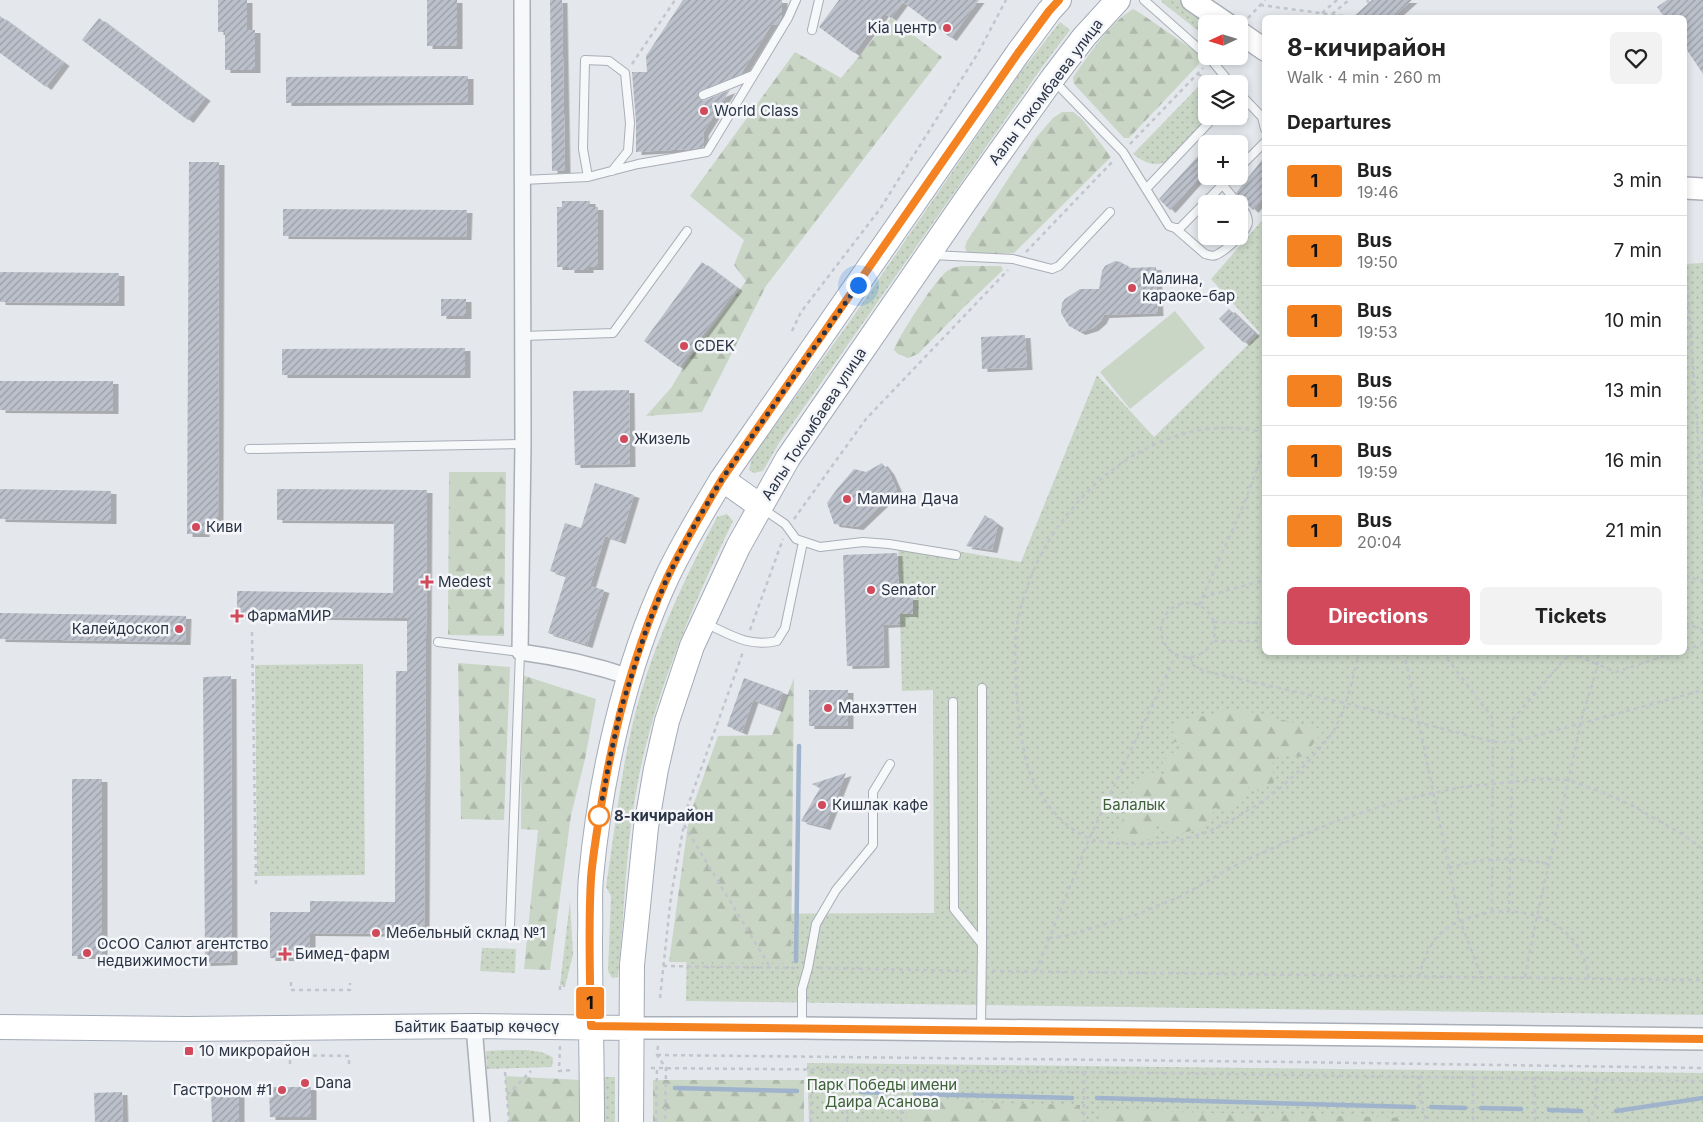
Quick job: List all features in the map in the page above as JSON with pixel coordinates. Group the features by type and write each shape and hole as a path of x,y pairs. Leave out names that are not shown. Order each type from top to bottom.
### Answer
{"main road":[{"path":"1192,0 1218,15"},
{"name":"Аалы Токомбаева улица","path":"631,1122 632,965 646,827 656,770 676,691 692,646 718,588 760,506 788,458 1052,79 1115,1"},
{"path":"592,1122 591,878 598,825 610,758 630,677 667,578 695,524 722,479 1051,6"},
{"path":"1248,35 1262,47"},
{"path":"1687,188 1703,189"},
{"path":"722,479 760,506"},
{"name":"Байтик Баатыр көчөсү","path":"0,1027 258,1029 591,1026 631,1028 802,1028 1703,1039"}],"street":[{"path":"522,0 523,444 520,652 557,657 630,677"},
{"path":"474,1026 482,1122"}],"lane":[{"path":"522,180 588,177 638,164 707,152 788,18 796,0"},
{"path":"812,30 819,0"},
{"path":"1144,0 1198,48"},
{"path":"588,177 583,149 585,60 609,61 625,73 630,123 628,151 611,171"},
{"path":"1215,65 1223,75"},
{"path":"703,95 753,75"},
{"path":"1052,79 1123,152 1169,226 1175,228 1205,254 1210,256 1217,254 1228,245"},
{"path":"1248,102 1262,117"},
{"path":"1146,189 1206,125"},
{"path":"1248,159 1262,145"},
{"path":"1175,228 1180,228 1223,185 1231,195"},
{"path":"928,255 1018,261 1052,269 1059,266 1110,212"},
{"path":"523,336 613,333 687,232"},
{"path":"249,449 523,444"},
{"path":"760,506 788,527 796,540 820,547 863,542 889,544 956,555"},
{"path":"703,622 746,642 766,644 777,641 785,628 803,542"},
{"path":"438,642 520,652 510,926"},
{"path":"981,1030 982,688"},
{"path":"953,702 954,909 982,944"},
{"path":"802,1028 802,989 816,924 836,890 872,845 873,792 890,764"}],"path":[{"path":"625,73 675,0"},
{"path":"792,331 801,312 880,208 928,134 978,53 1006,0"},
{"path":"1248,16 1265,0"},
{"path":"1322,13 1338,0"},
{"path":"1332,14 1349,0"},
{"path":"1260,5 1338,15"},
{"path":"660,998 671,896 686,808 788,527 866,419 1123,152 1198,73 1203,65"},
{"path":"1687,279 1703,510"},
{"path":"1262,432 1218,428 1183,432 1153,444 1124,461 1080,500 1060,525 1042,554 1029,583 1016,631 1015,661 1018,701 1024,755 1032,777 1045,801 1059,818 1088,839 1146,844 1181,840 1216,828 1241,815 1287,784 1333,730 1345,703 1358,655"},
{"path":"1199,605 1244,504 1262,454"},
{"path":"1687,577 1703,581"},
{"path":"1202,597 1262,581"},
{"path":"1184,603 1199,605 1211,615 1214,622 1214,640 1204,652 1190,657 1176,655 1165,645 1161,638 1161,622 1170,609 1176,605 1184,603"},
{"path":"1214,622 1262,623"},
{"path":"1687,624 1703,630"},
{"path":"252,632 256,884"},
{"path":"1214,640 1262,641"},
{"path":"1687,649 1703,644"},
{"path":"1036,972 1088,839 1176,655"},
{"path":"1405,655 1460,921 1482,977"},
{"path":"1444,655 1492,717 1492,912"},
{"path":"1509,912 1513,719 1569,655"},
{"path":"1576,655 1616,672 1668,655"},
{"path":"1526,977 1536,916 1599,655"},
{"path":"1190,657 1194,665 1204,671 1345,703 1493,742 1513,742 1703,690"},
{"path":"1049,938 1065,936 1138,914 1179,898 1240,863 1295,838 1370,809 1433,792 1462,787 1512,781 1569,780 1633,806 1682,834 1703,849"},
{"path":"684,825 770,967"},
{"path":"1449,868 1472,861 1510,858 1549,864"},
{"path":"1419,976 1426,955 1436,938 1443,931 1460,921 1492,912 1522,912 1551,922 1571,940 1580,951 1588,978"},
{"path":"663,966 1703,980"},
{"path":"291,982 291,990 350,990 350,983"},
{"path":"560,990 560,985 565,986"},
{"path":"656,987 661,988"},
{"path":"560,1044 559,1071 577,1070"},
{"path":"658,1044 658,1055 666,1068 665,1122"},
{"path":"290,1064 290,1055 349,1056 349,1065"},
{"path":"658,1055 1703,1068"},
{"path":"656,1122 657,1068"},
{"path":"647,1069 1473,1076 1703,1081"},
{"path":"811,1070 811,1122"},
{"path":"847,1122 848,1070"},
{"path":"901,1122 902,1070"},
{"path":"507,1095 531,1071"},
{"path":"505,1072 509,1122"},
{"path":"1084,1072 1084,1122"},
{"path":"1419,1076 1420,1099 1427,1122"},
{"path":"1473,1076 1473,1122"},
{"path":"1535,1077 1535,1122"},
{"path":"1588,1122 1594,1108 1597,1078"}],"green space":[{"path":"1161,0 1183,0 1207,15 1198,15 1198,31"},
{"path":"1133,9 1198,53 1198,65 1129,138 1124,138 1074,84 1073,77 1107,31"},
{"path":"891,18 942,57 766,286 702,412 646,416 671,388 687,361 746,281 734,265 744,240 690,196 795,52 841,78"},
{"path":"1060,22 1070,30 1042,67 779,443 763,471 754,473 749,470 752,457 848,324 1020,73"},
{"path":"1198,87 1198,125 1201,125 1169,160 1155,164 1142,160 1133,154"},
{"path":"1062,112 1073,112 1082,119 1111,157 1014,253 967,254 965,247 967,241 1034,140 1053,118"},
{"name":"Балалык","path":"1262,220 1262,655 1687,655 1687,264 1703,263 1703,1015 686,1001 687,914 934,913 933,690 902,691 898,541 1021,562 1097,375 1154,437 1260,333 1211,279 1241,245 1248,245 1248,237"},
{"path":"961,266 1001,266 1003,270 918,354 908,358 898,354 894,350 897,343 926,296 947,271"},
{"path":"1175,311 1205,348 1130,409 1100,372"},
{"path":"449,472 506,472 504,636 448,635"},
{"path":"727,514 733,521 677,648 665,680 646,747 630,830 618,977 612,978 608,971 611,896 606,887 628,743 647,673 674,605 717,517"},
{"path":"458,663 510,667 504,820 461,819"},
{"path":"363,664 365,875 257,876 255,665"},
{"path":"522,675 596,699 585,759 571,815 550,970 524,969 538,830 521,829"},
{"path":"794,678 791,963 669,962 689,817 718,736 772,735"},
{"path":"1234,708 1324,730 1303,757 1279,755 1272,764 1274,782 1260,792 1249,785 1241,805 1226,810 1214,808 1211,823 1195,830 1170,836 1164,824 1154,825 1153,840 1116,838 1134,788 1151,772 1163,777 1168,773 1162,761 1174,752 1180,753 1184,748 1183,743 1169,741 1168,735 1174,732 1177,725 1184,719 1211,715"},
{"path":"570,901 573,955 565,986 560,985"},
{"path":"482,948 516,949 515,973 480,971"},
{"path":"521,1050 539,1052 553,1058 552,1067 487,1069 486,1051"},
{"name":"Парк Победы имени Даира Асанова","path":"807,1063 1703,1073 1703,1122 809,1122"},
{"path":"505,1076 581,1080 580,1122 509,1122"},
{"path":"604,1077 615,1077 615,1122 604,1122"},
{"path":"653,1080 804,1080 804,1122 653,1122"},
{"path":"907,1100 1080,1105 1080,1122 907,1122"},
{"path":"1101,1110 1412,1118 1415,1122 1101,1122"}],"building":[{"path":"218,0 247,0 247,30 255,30 255,70 225,70 225,32 218,32"},
{"path":"427,0 457,0 457,46 427,46"},
{"path":"550,0 562,0 565,170 552,171"},
{"path":"683,0 782,0 782,16 778,24 771,25 741,74 698,92 698,98 703,101 730,90 703,133 704,147 636,152 632,72 647,72 646,56"},
{"path":"839,0 979,0 951,38 903,2 891,18 884,13 854,53 819,27"},
{"path":"1372,0 1412,0 1395,15 1355,15"},
{"path":"1667,0 1703,0 1703,74 1687,50 1687,15 1663,15 1657,7"},
{"path":"0,16 64,63 46,87 0,53"},
{"path":"99,18 205,98 188,120 82,40"},
{"path":"468,76 468,102 286,103 286,77"},
{"path":"1198,156 1198,179 1170,210 1159,199"},
{"path":"1262,160 1262,199 1253,210 1248,205 1248,195 1238,195 1236,193 1242,185 1248,185 1248,178"},
{"path":"189,162 219,162 218,520 205,519 204,534 187,534"},
{"path":"562,201 590,201 590,207 598,207 598,267 588,267 588,270 569,270 569,267 557,267 557,207 562,207"},
{"path":"283,209 467,210 466,237 283,236"},
{"path":"1115,261 1121,262 1129,268 1156,267 1158,313 1104,315 1101,321 1093,328 1080,332 1069,326 1061,313 1062,303 1080,289 1099,289 1102,271 1105,266"},
{"path":"702,262 737,288 679,367 644,341"},
{"path":"0,272 119,273 119,303 0,302"},
{"path":"441,299 466,299 466,316 441,316"},
{"path":"1229,309 1254,333 1244,343 1219,319"},
{"path":"1025,335 1027,367 982,369 981,337"},
{"path":"465,348 465,375 282,375 282,349"},
{"path":"0,381 113,381 113,411 0,410"},
{"path":"629,390 630,464 575,465 573,391"},
{"path":"882,463 889,472 897,490 858,527 834,524 827,503 837,489 854,469 866,472"},
{"path":"595,483 634,495 620,541 605,536 590,586 604,590 587,645 548,633 566,576 550,571 565,523 581,528"},
{"path":"0,489 111,491 111,521 0,519"},
{"path":"277,489 427,490 424,934 310,933 310,958 270,958 270,912 310,912 310,901 395,902 396,671 407,671 407,618 237,616 237,591 393,593 394,521 277,520"},
{"path":"985,515 998,525 992,550 966,546"},
{"name":"Senator","path":"897,553 899,597 913,597 913,614 900,614 900,624 883,625 884,665 847,666 843,555"},
{"path":"0,613 186,616 185,642 0,639"},
{"path":"231,676 232,962 205,963 203,677"},
{"path":"744,678 783,692 777,709 753,700 742,732 727,726"},
{"name":"Манхэттен","path":"809,690 848,690 848,726 809,726"},
{"name":"Кишлак кафе","path":"846,773 825,827 801,821 820,788 812,784"},
{"path":"72,779 102,779 102,956 72,956"},
{"path":"269,1087 311,1087 311,1117 270,1117"},
{"path":"239,1091 239,1122 212,1122 211,1092"},
{"path":"122,1092 123,1122 95,1122 94,1093"}],"waterway":[{"path":"796,961 799,746"},
{"path":"675,1088 797,1091"},
{"path":"861,1092 887,1093"},
{"path":"915,1094 1072,1098"},
{"path":"1097,1098 1414,1107"},
{"path":"1616,1111 1703,1098"},
{"path":"1431,1107 1465,1108"},
{"path":"1481,1108 1521,1109"},
{"path":"1549,1110 1581,1111"}],"bus line":[{"name":"1","path":"1059,0 1018,53 722,479 695,524 667,578 646,630 620,712 598,825 591,878 591,1026 1703,1039"}],"place":[{"name":"Kia центр","path":"947,28"},
{"name":"World Class","path":"704,111"},
{"name":"Малина, караоке-бар","path":"1132,288"},
{"name":"CDEK","path":"684,346"},
{"name":"Жизель","path":"624,439"},
{"name":"Мамина Дача","path":"847,499"},
{"name":"Киви","path":"196,527"},
{"name":"Medest","path":"427,582"},
{"name":"Senator","path":"871,590"},
{"name":"ФармаМИР","path":"237,616"},
{"name":"Калейдоскоп","path":"179,629"},
{"name":"Манхэттен","path":"828,708"},
{"name":"Кишлак кафе","path":"822,805"},
{"name":"8-кичирайон","path":"599,816"},
{"name":"Мебельный склад №1","path":"376,933"},
{"name":"ОсОО Салют агентство недвижимости","path":"87,953"},
{"name":"Бимед-фарм","path":"285,954"},
{"name":"10 микрорайон","path":"189,1051"},
{"name":"Dana","path":"305,1083"},
{"name":"Гастроном #1","path":"282,1090"}],"route":[{"path":"599,816 620,712 630,677 667,578 695,524 722,479 858,285"}]}
